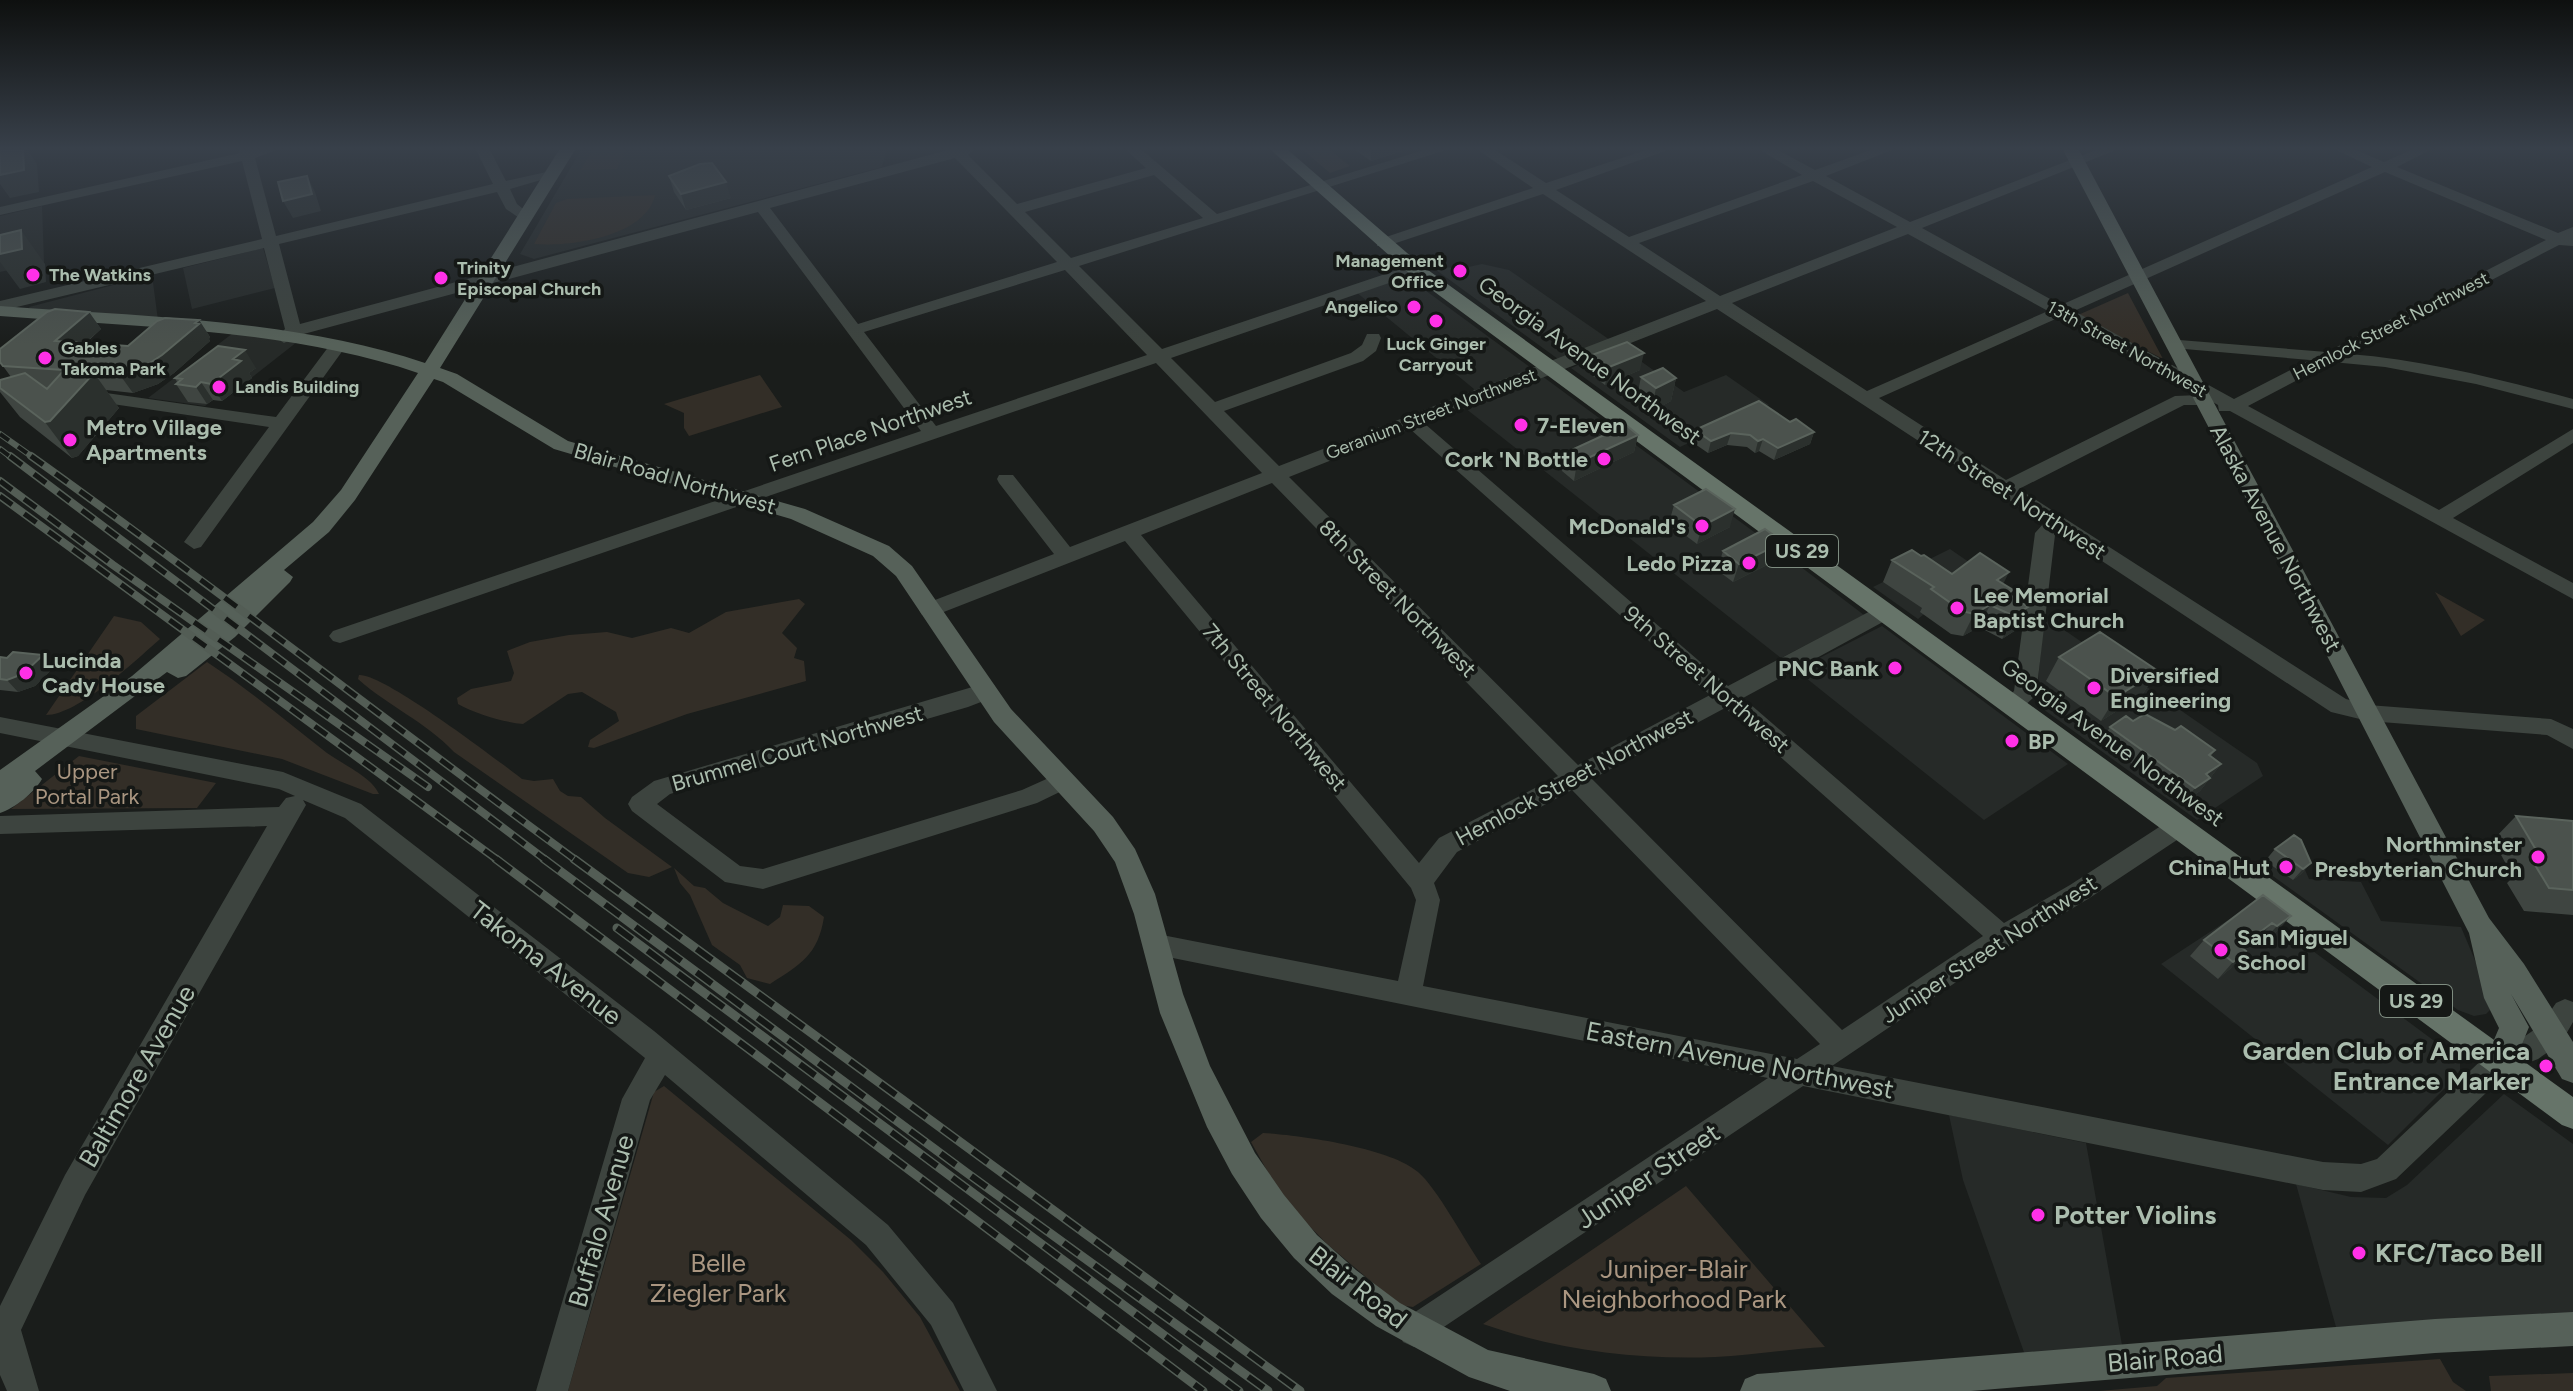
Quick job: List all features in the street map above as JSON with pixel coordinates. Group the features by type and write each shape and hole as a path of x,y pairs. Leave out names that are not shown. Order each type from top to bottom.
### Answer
{"highway":[{"name":"Georgia Avenue Northwest","path":"1350,215 1415,269 1549,368 2573,1115"}],"main road":[{"name":"Alaska Avenue Northwest","path":"2105,215 2479,926 2548,1019 2573,1069"},
{"path":"0,783 74,740 227,631 286,573 303,545 348,495 525,217"},
{"name":"Blair Road Northwest","path":"2,307 289,334 377,353 450,378 561,445 808,517 887,554 901,566 1020,738 1108,831 1123,852 1157,945"},
{"path":"0,803 74,740"},
{"name":"Blair Road","path":"1157,945 1174,1010 1215,1111 1253,1180 1284,1224 1322,1266 1375,1307 1414,1331 1485,1366 1532,1380 1594,1391"},
{"path":"2500,1061 2548,1019"},
{"name":"Blair Road","path":"1757,1391 2435,1336 2573,1329"}],"street":[{"path":"263,215 289,334 727,215"},
{"path":"2,307 377,215"},
{"path":"768,215 932,434"},
{"name":"8th Street Northwest","path":"1019,215 1840,1046"},
{"path":"1209,215 1214,219"},
{"path":"854,330 1227,215"},
{"path":"1382,243 1466,215"},
{"name":"12th Street Northwest","path":"1583,215 2339,706 2368,713 2551,727 2573,740"},
{"path":"1626,243 1704,215"},
{"name":"13th Street Northwest","path":"1884,215 2060,312 2201,397"},
{"name":"Geranium Street Northwest","path":"929,610 1938,215"},
{"path":"1865,398 2277,215"},
{"path":"2507,215 2568,239"},
{"name":"Hemlock Street Northwest","path":"2003,489 2181,400 2201,397 2233,407 2568,239"},
{"name":"Fern Place Northwest","path":"340,636 1415,269"},
{"path":"1212,409 1357,357 1367,350 1373,338"},
{"path":"2173,343 2335,355 2463,376 2573,404"},
{"path":"194,542 338,346"},
{"path":"66,395 135,401 280,423"},
{"name":"13th Street Northwest","path":"2233,407 2573,592"},
{"name":"9th Street Northwest","path":"1412,422 2002,937"},
{"path":"2438,519 2573,435"},
{"path":"1006,479 1066,556"},
{"path":"2011,705 2025,695 2045,533 2057,523"},
{"name":"7th Street Northwest","path":"1128,532 1422,883"},
{"name":"Hemlock Street Northwest","path":"1422,883 1438,854 1459,837 1885,612"},
{"name":"Brummel Court Northwest","path":"986,691 945,706 662,787 640,804 734,875 763,879 1029,797 1062,781"},
{"path":"2551,727 2573,718"},
{"path":"0,725 283,781 307,789 285,816 0,825"},
{"name":"Takoma Avenue","path":"307,789 353,811 663,1056 877,1235 942,1314 981,1391"},
{"name":"Baltimore Avenue","path":"3,1334 61,1211 285,816"},
{"name":"Juniper Street Northwest","path":"1801,1072 2002,937 2079,892 2178,827"},
{"path":"1408,995 1428,900 1422,883"},
{"name":"Eastern Avenue Northwest","path":"1157,945 2323,1176 2361,1178 2386,1169 2500,1061"},
{"name":"Buffalo Avenue","path":"552,1391 636,1099 663,1056"},
{"name":"Juniper Street","path":"1414,1331 1801,1072"},
{"path":"3,1334 23,1391"}],"shaded area":[{"path":"42,215 44,262 0,272 0,216"},
{"path":"543,215 701,215 534,259 520,254"},
{"path":"263,248 275,288 192,309 183,268"},
{"path":"1482,264 1509,270 1610,340 1558,359 1432,267 1464,268"},
{"path":"1399,271 1864,615 1781,658 1465,408 1474,389 1350,287"},
{"path":"152,275 158,320 31,310 29,307"},
{"path":"233,333 297,342 222,401 213,400 205,406 148,398"},
{"path":"1621,347 1684,392 1726,375 1769,405 1680,447 1571,368"},
{"path":"1950,549 1979,569 1918,619 1873,587"},
{"path":"2044,616 2257,763 2263,776 2197,820 2036,704"},
{"path":"1882,626 2068,764 1984,820 1796,670"},
{"path":"2292,840 2309,879 2361,882 2381,921 2461,927 2487,989 2490,1010 2474,1016 2458,1010 2259,866"},
{"path":"2251,905 2460,1060 2460,1073 2388,1145 2161,964"},
{"path":"2504,1094 2573,1144 2573,1314 2336,1327 2296,1184 2351,1197 2386,1198 2407,1185"},
{"path":"1949,1115 2086,1143 2122,1345 2025,1355 1963,1180"}],"green space":[{"path":"550,215 643,215 622,230 604,236 566,244 534,244"},
{"path":"2128,293 2163,359 2078,315"},
{"path":"760,375 782,407 689,436 684,428 684,413 664,404"},
{"path":"2435,592 2485,620 2461,636"},
{"path":"799,599 805,604 782,633 797,648 794,658 804,661 806,681 687,714 594,748 588,747 590,740 619,721 616,712 582,692 568,694 523,724 490,717 458,704 457,698 471,689 511,681 514,673 507,651 530,642 607,632 632,638 671,628 689,633 726,612"},
{"path":"114,616 141,622 160,639 90,697 59,713 46,715"},
{"path":"207,662 327,753 363,776 379,794 282,759 136,729 136,716"},
{"path":"359,675 372,678 414,702 522,779 553,779 560,791 568,796 581,797 672,867 649,877 628,873 454,752 370,689 358,679"},
{"name":"Upper Portal Park","path":"79,756 216,783 197,808 11,809"},
{"path":"674,868 694,886 705,888 723,903 768,926 780,917 783,905 809,906 824,917 817,941 799,964 770,984 747,978 740,965 712,945"},
{"name":"Belle Ziegler Park","path":"664,1086 851,1240 883,1272 920,1317 960,1391 568,1391 654,1092"},
{"path":"1263,1133 1344,1144 1405,1164 1418,1172 1434,1190 1481,1264 1413,1307 1399,1305 1327,1244 1283,1199 1251,1142"},
{"name":"Juniper-Blair Neighborhood Park","path":"1686,1186 1825,1347 1715,1357 1626,1355 1539,1341 1483,1324"},
{"path":"2440,1359 2453,1382 2466,1391 2099,1391 2157,1386 2166,1378"},
{"path":"2573,1373 2573,1391 2491,1391 2489,1376"}],"building":[{"path":"21,230 22,249 0,254 0,235"},
{"path":"55,309 89,312 55,341 128,346 157,321 165,318 199,320 195,323 199,324 145,366 120,375 3,366 0,349"},
{"path":"1627,342 1644,353 1609,367 1592,355"},
{"path":"218,346 245,350 233,359 241,361 211,384 201,382 196,387 176,384 182,379 175,378"},
{"path":"1663,368 1676,378 1656,388 1641,377"},
{"path":"65,369 94,373 50,421 45,422 0,388 0,380 25,373 47,389"},
{"path":"1759,401 1790,422 1796,419 1814,432 1778,448 1763,439 1758,441 1750,435 1731,433 1711,441 1695,430"},
{"path":"1626,425 1638,435 1577,463 1565,453"},
{"path":"1706,489 1735,509 1702,526 1674,505"},
{"path":"1765,529 1783,542 1739,564 1723,551"},
{"path":"1912,550 1952,574 1980,553 2009,572 1997,580 2013,590 2007,593 2028,607 2014,616 1990,605 1974,614 1962,611 1931,589 1934,587 1892,560"},
{"path":"2100,632 2158,671 2116,697 2059,657"},
{"path":"13,652 43,655 23,674 7,680 0,679 0,657 7,658"},
{"path":"2145,714 2175,730 2181,726 2215,750 2209,755 2221,764 2206,774 2210,778 2195,788 2110,727 2126,716 2133,721"},
{"path":"2516,816 2573,821 2573,890 2549,888 2532,860 2542,860"},
{"path":"2294,835 2301,840 2311,863 2303,869 2275,849"},
{"path":"2263,895 2291,916 2277,926 2272,923 2241,947 2246,951 2233,962 2204,940"}],"railway":[{"path":"0,434 34,458"},
{"path":"0,449 12,458"},
{"path":"10,456 547,861"},
{"path":"31,456 577,861"},
{"path":"0,481 113,565 428,787"},
{"path":"0,496 499,861"},
{"path":"496,859 1203,1391"},
{"path":"544,859 967,1173 1268,1391"},
{"path":"574,859 1300,1391"},
{"path":"617,928 1239,1391"}],"place":[{"name":"Management Office","path":"1460,271"},
{"name":"The Watkins","path":"33,275"},
{"name":"Trinity Episcopal Church","path":"441,278"},
{"name":"Angelico","path":"1414,307"},
{"name":"Luck Ginger Carryout","path":"1436,321"},
{"name":"Gables Takoma Park","path":"45,358"},
{"name":"Landis Building","path":"219,387"},
{"name":"7-Eleven","path":"1521,425"},
{"name":"Metro Village Apartments","path":"70,440"},
{"name":"Cork 'N Bottle","path":"1604,459"},
{"name":"McDonald's","path":"1702,526"},
{"name":"Ledo Pizza","path":"1749,563"},
{"name":"Lee Memorial Baptist Church","path":"1957,608"},
{"name":"PNC Bank","path":"1895,668"},
{"name":"Lucinda Cady House","path":"26,673"},
{"name":"Diversified Engineering","path":"2094,688"},
{"name":"BP","path":"2012,741"},
{"name":"Northminster Presbyterian Church","path":"2538,857"},
{"name":"China Hut","path":"2286,867"},
{"name":"San Miguel School","path":"2221,950"},
{"name":"Garden Club of America Entrance Marker","path":"2546,1066"},
{"name":"Potter Violins","path":"2038,1215"},
{"name":"KFC/Taco Bell","path":"2359,1253"}]}
